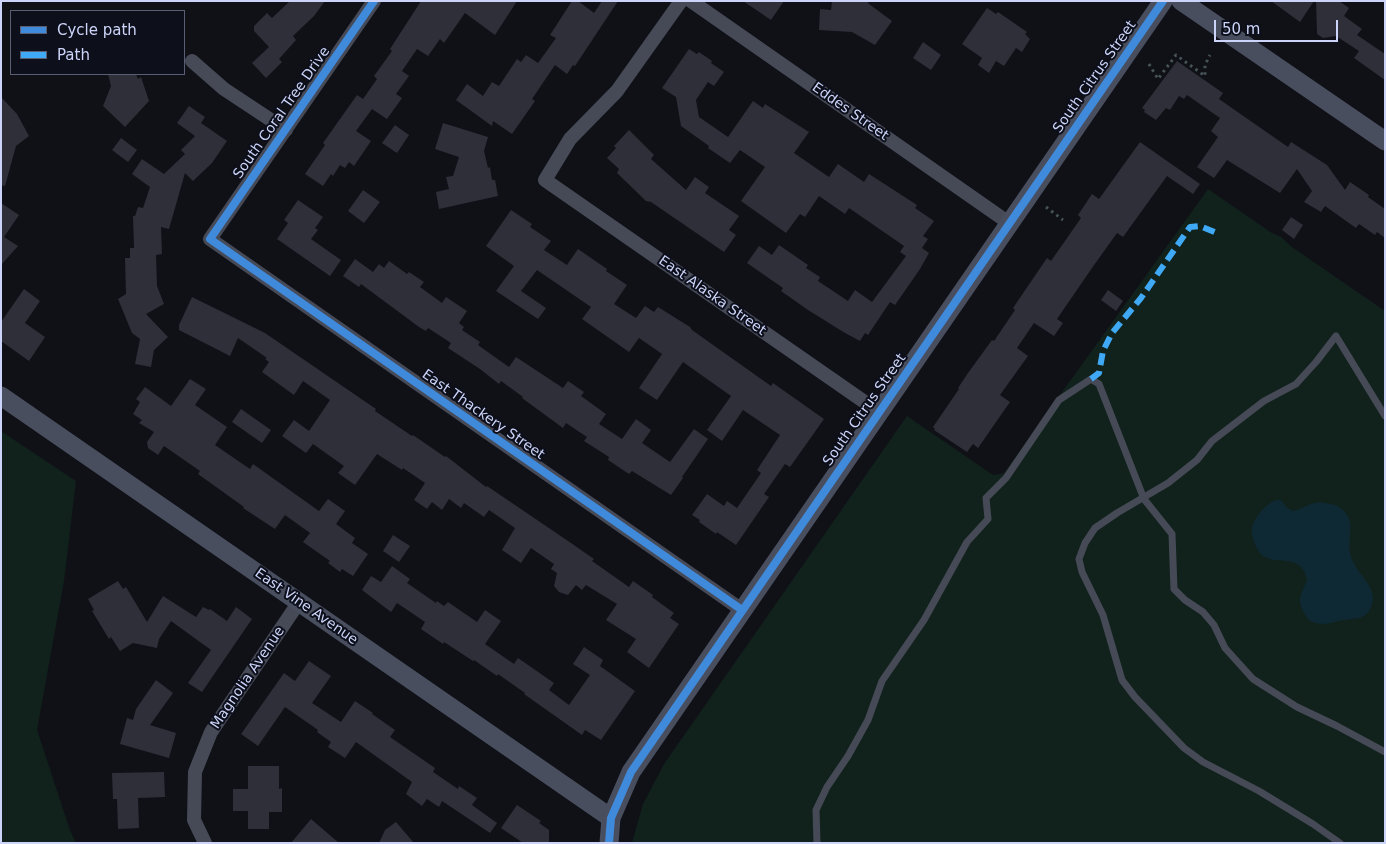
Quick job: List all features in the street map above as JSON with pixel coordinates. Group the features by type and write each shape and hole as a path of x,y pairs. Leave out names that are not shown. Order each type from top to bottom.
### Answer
{"street":[{"name":"South Coral Tree Drive","path":"210,239 374,1"},
{"name":"East Alaska Street","path":"681,1 617,91 570,139 545,180 879,412"},
{"name":"Eddes Street","path":"691,1 1008,223"},
{"name":"South Citrus Street","path":"609,843 611,818 631,772 1162,1"},
{"path":"1181,1 1385,142"},
{"path":"192,60 224,89 286,130"},
{"name":"East Thackery Street","path":"210,239 742,610"},
{"name":"East Vine Avenue","path":"1,396 611,818"},
{"name":"Magnolia Avenue","path":"205,843 194,820 195,772 212,732 299,602"}],"lane":[{"path":"1340,843 1259,791 1203,762 1184,748 1135,698 1122,680 1103,615 1082,572 1079,559 1085,543 1095,528 1168,484 1197,460 1212,441 1264,402 1296,384 1336,336 1385,416"},
{"path":"817,843 816,810 827,787 848,756 868,720 882,681 924,620 967,542 988,519 986,498 1006,478 1059,400 1091,379 1099,384 1144,499 1172,534 1174,589 1185,600 1203,612 1214,625 1225,648 1253,679 1297,707 1385,752"}],"path":[{"path":"1149,64 1158,79 1176,55 1205,76 1205,65 1210,55"},
{"path":"1046,207 1063,220"}],"green space":[{"path":"1208,189 1272,233 1281,237 1292,247 1385,311 1385,843 632,843 643,804 664,764 907,416 993,475 1004,473"},
{"path":"1,431 76,481 64,581 37,730 76,843 1,843"}],"water":[{"path":"1276,500 1281,500 1287,508 1293,511 1310,504 1323,503 1336,505 1345,513 1350,525 1350,552 1352,559 1373,595 1373,602 1368,613 1358,618 1322,624 1313,622 1305,615 1300,601 1307,579 1304,571 1294,562 1269,559 1263,556 1256,547 1253,538 1252,529 1257,516"}],"building":[{"path":"290,1 325,1 314,16 293,36 296,40 279,59 282,62 266,78 252,63 269,47 254,31 254,26 267,13 272,18"},
{"path":"421,1 517,1 495,35 465,13 444,43 440,39 428,56 417,49 402,71 409,76 396,94 402,98 387,119 372,109 356,131 371,141 354,166 349,162 345,168 340,165 323,186 305,174 325,145 323,143 357,95 363,99 377,79 374,76 392,51 390,49"},
{"path":"572,1 578,1 594,13 602,1 618,1 575,66 573,65 567,74 555,65 532,99 535,101 512,134 493,121 492,126 456,100 467,84 483,96 492,82 499,86 517,59 521,62 526,55 538,63 556,38 550,35"},
{"path":"743,1 784,1 771,20"},
{"path":"832,1 867,1 892,21 875,45 852,32 819,30 820,9 831,10"},
{"path":"1271,1 1314,1 1300,22"},
{"path":"1316,1 1339,1 1349,8 1344,16 1362,29 1357,35 1385,54 1385,80 1354,58 1359,51 1336,36 1323,38 1317,34"},
{"path":"987,8 996,14 998,12 1027,32 1025,34 1030,39 1022,52 1016,48 1004,66 996,61 989,73 978,65 982,58 962,44"},
{"path":"923,42 941,55 931,70 913,58"},
{"path":"689,49 697,54 699,52 724,72 714,86 708,82 696,100 699,117 728,137 753,101 763,108 765,104 809,132 794,153 829,177 838,164 864,182 869,174 917,205 915,208 934,221 923,236 928,239 922,248 929,253 920,269 895,305 890,302 868,335 865,333 860,341 808,310 781,291 783,288 747,263 759,246 772,255 779,245 808,265 806,268 820,277 818,281 848,301 855,290 872,302 906,256 900,252 904,246 849,208 845,214 819,196 805,217 800,214 786,233 741,201 765,167 740,150 730,163 708,148 709,146 681,126 676,97 662,88"},
{"path":"1177,61 1223,93 1219,99 1288,147 1291,142 1327,165 1345,190 1350,182 1369,195 1368,197 1385,209 1385,238 1377,232 1375,235 1359,224 1356,228 1325,206 1321,212 1304,202 1312,191 1297,169 1280,193 1227,160 1214,178 1197,167 1218,137 1211,131 1220,118 1187,95 1184,99 1179,96 1170,110 1166,108 1156,120 1144,112 1145,110 1142,108"},
{"path":"108,75 136,75 138,79 141,77 149,101 125,127 103,106 111,86"},
{"path":"1,97 17,114 29,136 16,146 5,186 1,185"},
{"path":"189,106 205,117 201,123 227,141 212,163 193,181 185,173 169,229 161,227 162,254 156,255 157,286 164,304 146,314 168,337 154,350 151,367 135,364 140,339 132,333 118,299 126,294 125,258 130,258 130,248 134,248 133,216 135,216 138,207 143,208 150,187 132,174 142,159 164,174 185,154 181,150 195,136 177,123"},
{"path":"443,123 488,137 484,151 488,168 490,167 492,180 495,180 498,196 439,209 436,192 449,189 446,177 453,176 459,157 435,149"},
{"path":"395,125 409,135 397,153 382,143"},
{"path":"629,130 654,155 651,159 686,190 695,177 709,187 705,193 739,216 729,230 736,235 724,252 651,202 646,201 617,173 619,169 607,158 616,148 614,146"},
{"path":"121,138 137,150 128,162 112,150"},
{"path":"1140,142 1200,184 1193,194 1167,176 1123,237 1117,233 1092,268 1057,319 1063,323 1054,336 1034,323 1017,348 1028,356 1000,395 1010,402 978,448 973,444 967,452 934,430 933,427 968,373 992,340 994,341 1015,310 1013,308 1047,258 1051,261 1081,218 1078,215 1092,194 1099,199"},
{"path":"363,190 380,202 364,223 348,211"},
{"path":"298,200 323,217 315,228 318,230 311,239 341,260 330,276 277,239 288,223 284,220"},
{"path":"1,203 19,215 4,237 18,246 1,265"},
{"path":"511,210 532,224 530,227 551,241 544,250 567,265 578,249 627,285 614,304 636,318 645,306 654,312 658,307 690,327 771,386 773,383 824,419 790,467 785,464 764,494 769,497 736,545 717,532 716,534 692,515 707,494 724,506 727,501 737,508 761,473 757,470 780,435 743,410 722,441 707,430 731,396 683,362 657,400 639,388 662,354 639,338 629,352 582,319 591,307 537,270 521,291 546,308 538,319 496,291 514,266 486,246"},
{"path":"1291,217 1303,225 1294,239 1282,230"},
{"path":"355,259 373,272 379,264 384,268 389,261 407,274 409,272 424,282 420,287 442,303 446,297 467,311 459,323 464,327 462,330 480,342 478,345 509,367 516,357 563,388 568,381 584,392 581,396 606,414 599,424 622,439 636,419 651,430 642,443 670,462 694,429 708,439 671,495 632,471 629,474 608,460 609,457 584,441 587,437 566,423 563,428 501,381 499,384 448,348 451,343 428,328 426,331 419,327 361,284 359,287 343,276"},
{"path":"24,289 40,301 25,323 45,337 29,361 1,341 1,322"},
{"path":"1108,290 1123,301 1116,311 1101,300"},
{"path":"192,297 265,333 376,409 375,411 446,456 486,487 594,559 592,561 629,587 633,581 653,595 652,597 674,613 670,618 679,624 649,668 627,652 636,639 606,620 617,604 586,585 582,590 576,585 568,595 559,592 554,586 557,573 551,569 554,564 531,548 521,563 502,550 515,528 489,510 484,517 464,503 461,508 449,499 442,510 432,502 427,509 414,500 425,483 377,454 355,485 338,473 344,466 313,444 306,453 282,436 294,420 309,431 330,400 303,381 294,395 262,372 269,362 265,359 267,358 238,338 230,356 179,330 179,325"},
{"path":"190,379 206,389 195,405 227,427 215,445 250,469 253,464 319,511 328,499 345,511 336,524 355,538 352,543 368,554 353,576 342,569 340,572 328,563 330,561 303,542 310,533 285,515 275,529 243,508 198,474 200,471 164,446 158,455 148,448 147,442 154,432 139,423 142,420 133,414 140,402 136,399 145,387 171,406"},
{"path":"241,409 271,430 262,443 232,422"},
{"path":"393,535 410,546 399,562 383,551"},
{"path":"392,566 410,579 407,583 436,603 437,601 444,606 448,602 477,622 485,610 501,621 485,644 514,664 518,658 554,683 549,690 569,705 590,675 573,664 584,647 603,660 600,666 635,691 601,740 585,730 582,735 498,674 497,676 474,660 444,642 443,644 421,629 425,622 397,603 391,612 362,590 371,576 381,582"},
{"path":"118,581 123,589 126,587 147,622 163,596 196,617 203,607 210,609 227,621 236,607 252,619 202,692 188,683 211,650 171,621 159,639 157,648 133,643 120,651 111,637 109,639 92,611 94,610 88,599"},
{"path":"309,661 331,676 312,703 341,722 355,701 373,713 395,730 390,737 435,768 433,772 458,789 459,786 477,798 472,805 497,823 490,833 442,801 439,807 427,799 422,806 406,794 412,782 356,742 345,758 328,747 331,742 317,732 318,730 285,707 258,746 241,734 284,673 295,681"},
{"path":"156,680 173,693 150,725 176,733 169,758 120,744 127,718 133,720 136,709"},
{"path":"248,766 279,766 279,789 282,788 282,812 269,812 269,829 248,829 248,811 233,811 233,789 248,789"},
{"path":"164,772 165,797 138,798 139,828 118,829 117,799 113,799 112,773"},
{"path":"517,805 541,821 539,823 549,830 549,843 523,843 501,828"},
{"path":"311,819 339,843 291,843"},
{"path":"396,822 414,843 379,843 385,830"}],"marked path":[{"path":"1091,379 1099,373 1103,351 1112,333 1141,298 1190,227 1200,226 1219,234"}],"cycle path":[{"path":"374,1 210,239 742,610"},
{"path":"609,843 611,818 631,772 1163,1"}]}
